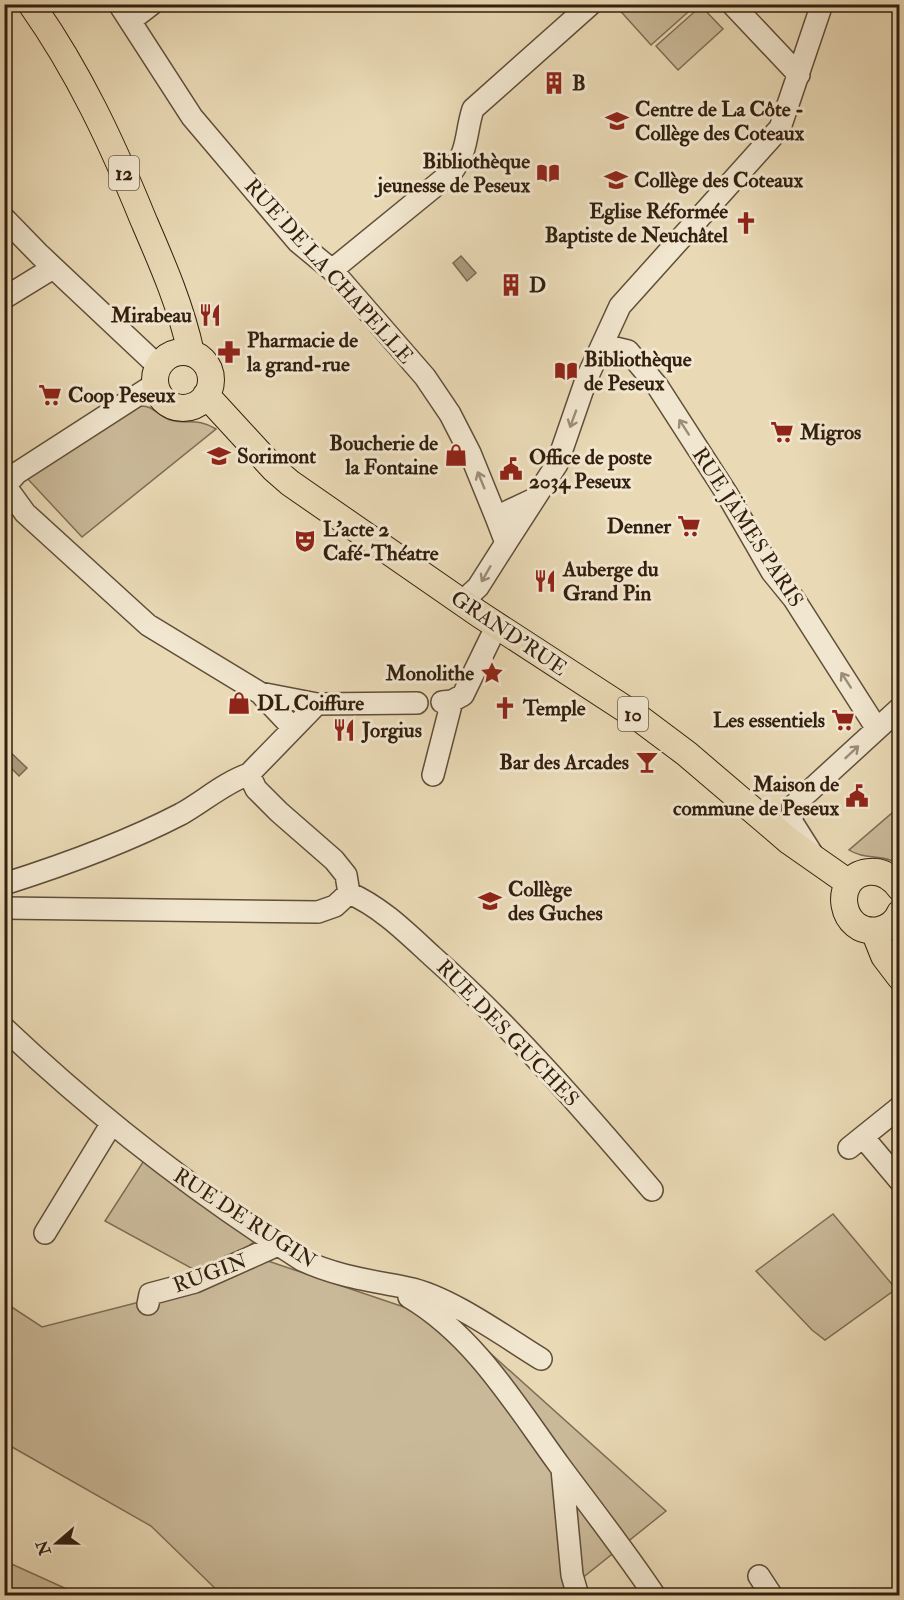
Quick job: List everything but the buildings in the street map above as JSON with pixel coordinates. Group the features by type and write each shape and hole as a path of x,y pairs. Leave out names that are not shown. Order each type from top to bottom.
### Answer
{"main road":[{"name":"12","path":"31,4 72,66 102,124 176,298 190,353"},
{"path":"190,353 198,357 209,370 210,387 206,395 192,406 175,406 160,396 156,375 172,354 190,353"},
{"name":"GRAND'RUE","path":"206,395 274,470 290,483 496,625 657,731 765,822 849,883"},
{"path":"900,888 894,880 876,871 857,876 849,883 843,901 844,910 856,926 874,931 891,924 900,913"},
{"path":"874,931 884,956 900,977"}],"street":[{"path":"125,13 152,4"},
{"path":"332,270 451,173 461,160 473,109 591,4"},
{"path":"732,4 799,75"},
{"path":"462,602 478,587 557,464 586,380 620,306 780,128 822,4"},
{"name":"RUE DE LA CHAPELLE","path":"125,13 192,117 298,242 332,270 384,327 441,401 470,453 506,543"},
{"path":"4,218 156,375 17,473 5,485 32,520 148,625 260,693 292,727"},
{"path":"4,298 53,268"},
{"name":"RUE JÄMES PARIS","path":"603,345 628,351 658,387 727,494 772,572 794,599 877,729"},
{"path":"496,517 532,500"},
{"path":"433,775 447,701 463,695 496,625"},
{"path":"260,693 317,704 417,703"},
{"path":"4,884 59,867 182,814 235,779 249,774 292,727 317,704"},
{"path":"817,860 795,829 791,810 900,708"},
{"path":"4,908 318,912 335,906 349,892 346,875 334,860 256,789 249,774"},
{"name":"RUE DES GUCHES","path":"349,892 370,902 470,989 561,1084 652,1190"},
{"name":"RUE DE RUGIN","path":"4,1028 112,1123 169,1169 278,1245 318,1267 392,1287 408,1288 441,1300 541,1359"},
{"path":"900,1107 856,1143 900,1181"},
{"path":"45,1233 112,1123"},
{"name":"RUGIN","path":"148,1304 150,1294 195,1282 278,1245"},
{"name":"RUE DE RUGIN","path":"392,1287 424,1306 453,1329 496,1378 621,1545 655,1596"},
{"path":"562,1468 572,1575 578,1596"},
{"path":"759,1576 772,1596"}],"shaded area":[{"path":"615,5 696,5 651,45"},
{"path":"701,6 723,29 678,70 656,46"},
{"path":"461,256 476,273 467,281 453,263"},
{"path":"140,406 148,407 170,420 198,422 216,429 82,537 25,476"},
{"path":"6,748 27,768 19,776 5,762"},
{"path":"899,807 899,864 849,850"},
{"path":"145,1159 256,1241 204,1275 105,1221"},
{"path":"833,1214 896,1289 825,1340 812,1330 756,1271"},
{"path":"268,1261 460,1326 666,1511 561,1595 222,1595 151,1526 5,1443 4,1302 42,1327 202,1286"},
{"path":"5,1561 80,1595 5,1595"}],"place":[{"name":"B","path":"554,83"},
{"name":"Centre de La Côte - Collège des Coteaux","path":"617,121"},
{"name":"Bibliothèque jeunesse de Peseux","path":"548,173"},
{"name":"Collège des Coteaux","path":"616,180"},
{"name":"Eglise Réformée Baptiste de Neuchâtel","path":"746,223"},
{"name":"D","path":"511,285"},
{"name":"Mirabeau","path":"210,315"},
{"name":"Pharmacie de la grand-rue","path":"229,352"},
{"name":"Bibliothèque de Peseux","path":"566,371"},
{"name":"Coop Peseux","path":"50,395"},
{"name":"Migros","path":"782,432"},
{"name":"Boucherie de la Fontaine","path":"456,455"},
{"name":"Sorimont","path":"219,456"},
{"name":"Office de poste 2034 Peseux","path":"511,469"},
{"name":"Denner","path":"689,526"},
{"name":"L'acte 2 Café-Théatre","path":"305,541"},
{"name":"Auberge du Grand Pin","path":"545,581"},
{"name":"Monolithe","path":"492,673"},
{"name":"DL Coiffure","path":"239,703"},
{"name":"Temple","path":"505,708"},
{"name":"Les essentiels","path":"843,720"},
{"name":"Jorgius","path":"344,730"},
{"name":"Bar des Arcades","path":"647,762"},
{"name":"Maison de commune de Peseux","path":"857,796"},
{"name":"Collège des Guches","path":"490,901"}]}
